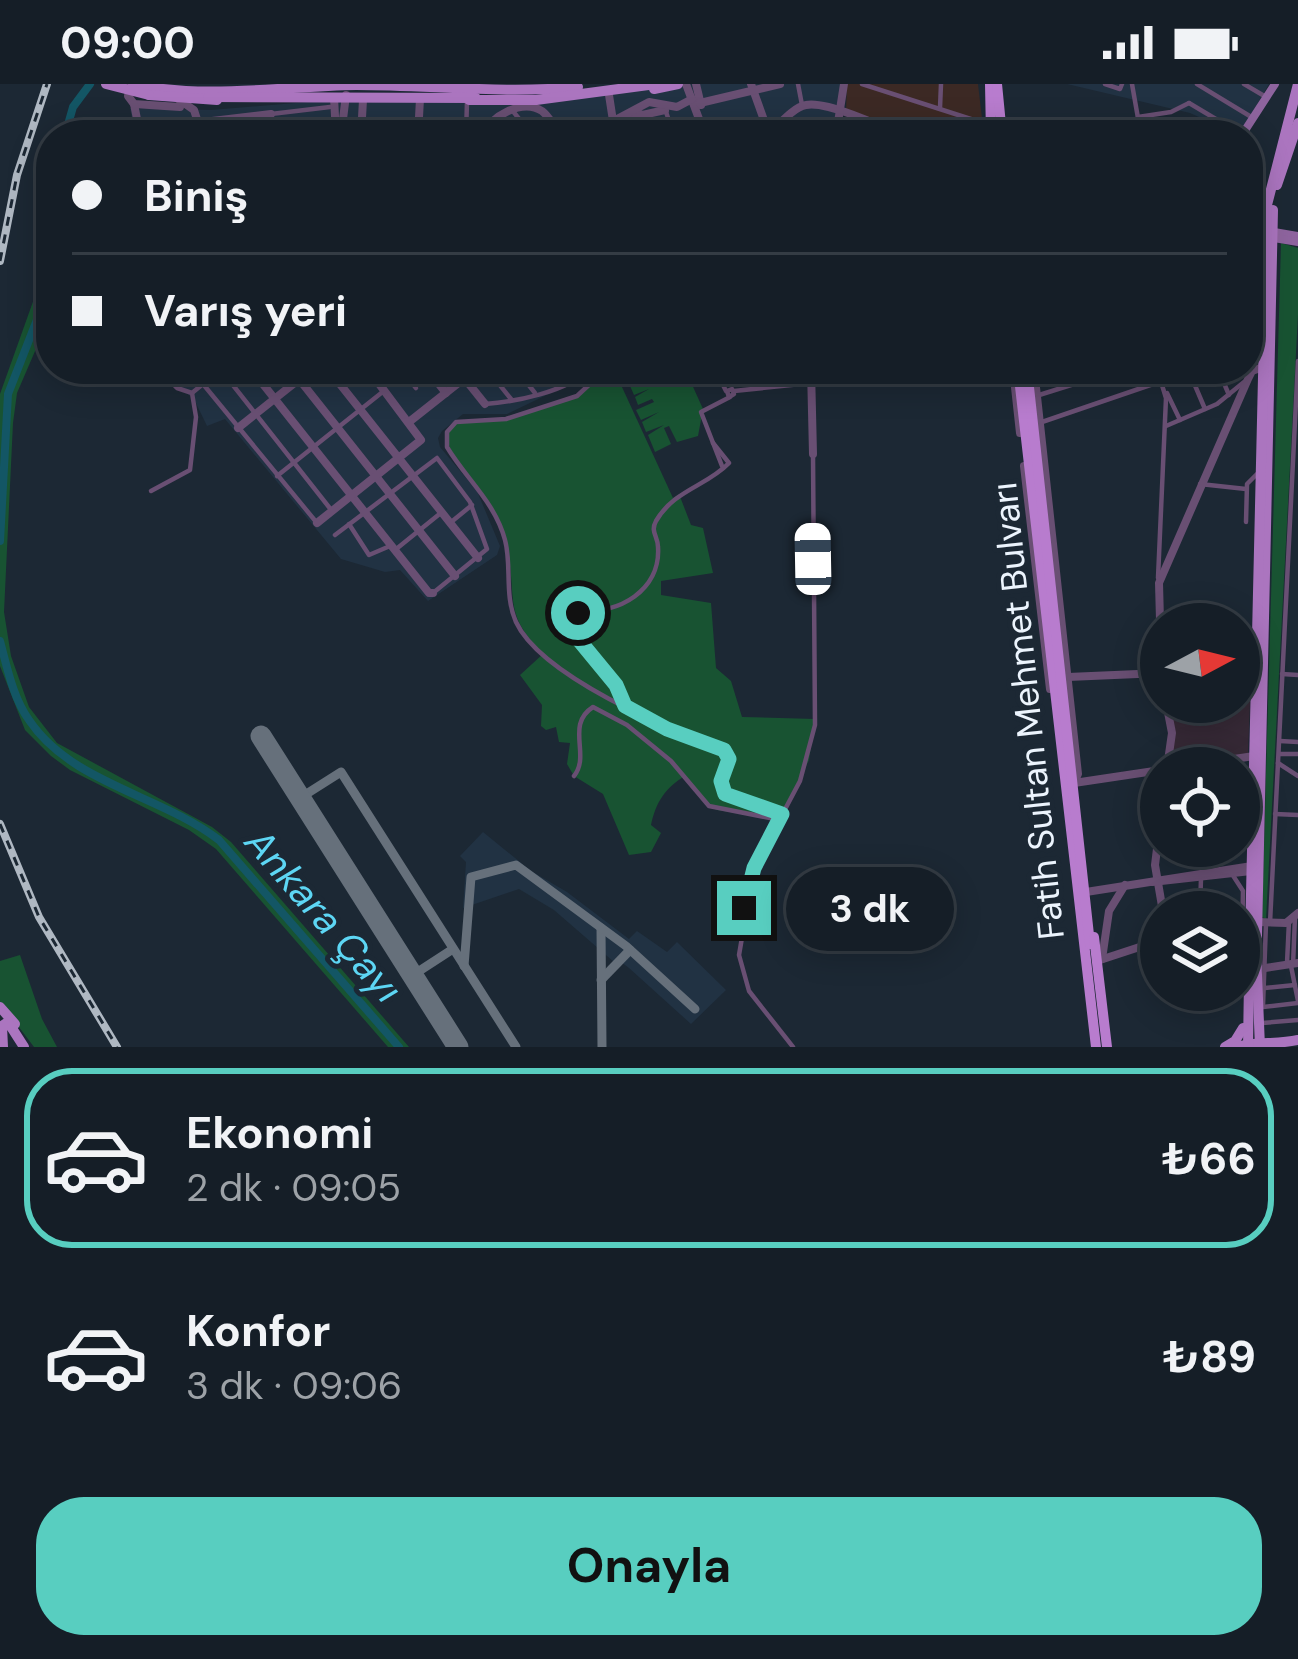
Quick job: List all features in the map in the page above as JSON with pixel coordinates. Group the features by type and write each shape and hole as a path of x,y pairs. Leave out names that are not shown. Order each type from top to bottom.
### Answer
{"highway":[{"path":"993,84 993,120"},
{"path":"994,112 996,120"},
{"name":"Fatih Sultan Mehmet Bulvarı","path":"1017,384 1099,1047"},
{"name":"Fatih Sultan Mehmet Bulvarı","path":"1035,384 1086,892 1084,917"},
{"path":"1084,917 1100,960 1099,1047"}],"main road":[{"path":"106,84 175,98 210,94 526,100 585,86 622,84"},
{"path":"132,84 175,98"},
{"path":"562,90 677,84"},
{"path":"1253,118 1275,84"},
{"path":"1263,316 1278,171 1297,84"},
{"path":"230,96 264,86 331,85 442,86 467,96"},
{"path":"331,85 324,93 338,104"},
{"path":"338,104 358,93 362,85"},
{"path":"210,94 338,104 516,88 609,95 656,86"},
{"path":"230,96 467,96"},
{"path":"1259,891 1271,236 1267,207 1298,107"},
{"path":"1278,171 1298,123"},
{"path":"1271,236 1298,239"},
{"path":"1256,384 1261,470 1258,603"},
{"path":"1251,867 1254,891"},
{"path":"0,1007 27,1047"},
{"path":"1245,1011 1249,1046"},
{"path":"1249,1046 1252,1011"},
{"path":"1249,1046 1260,1027 1258,1011"},
{"path":"2,1044 2,1026 8,1022 27,1047"},
{"path":"1260,1027 1282,1044"},
{"path":"1225,1047 1244,1028"},
{"path":"1249,1046 1298,1040"}],"street":[{"path":"132,84 128,96 138,120"},
{"path":"193,84 210,94"},
{"path":"677,84 695,98"},
{"path":"677,84 695,98"},
{"path":"699,84 695,98 702,120"},
{"path":"618,120 663,106 681,106 695,98 780,84"},
{"path":"798,84 802,105"},
{"path":"838,120 844,84"},
{"path":"862,84 974,120"},
{"path":"940,108 941,84"},
{"path":"1105,84 1120,89 1122,84"},
{"path":"1132,84 1138,120"},
{"path":"1197,84 1253,118"},
{"path":"1244,84 1266,97"},
{"path":"331,85 350,120"},
{"path":"656,86 668,120"},
{"path":"752,87 764,120"},
{"path":"609,95 613,120"},
{"path":"203,120 210,107 230,96"},
{"path":"466,120 467,96"},
{"path":"134,104 175,98 193,108 199,120"},
{"path":"419,120 420,100"},
{"path":"1138,117 1171,112 1189,103 1217,120"},
{"path":"224,120 338,104"},
{"path":"338,104 338,120"},
{"path":"802,105 860,120"},
{"path":"786,120 802,105"},
{"path":"494,120 512,110 539,109 548,120"},
{"path":"512,110 520,120"},
{"path":"979,120 994,112"},
{"path":"271,114 272,120"},
{"path":"636,120 641,115"},
{"path":"641,115 643,120"},
{"path":"1263,207 1267,207"},
{"path":"1263,237 1271,236"},
{"path":"1260,907 1275,814 1294,516 1298,361"},
{"path":"173,384 192,393"},
{"path":"192,393 203,384 317,523 422,440 380,384"},
{"path":"233,384 332,511"},
{"path":"263,384 352,495 365,512 428,593 487,549 472,505 437,458 388,493 365,512 350,524 335,535"},
{"path":"238,428 293,384"},
{"path":"303,384 455,576"},
{"path":"340,384 478,558"},
{"path":"413,384 416,388"},
{"path":"439,384 446,393"},
{"path":"410,422 457,384"},
{"path":"469,384 484,404 565,384"},
{"path":"500,384 512,399"},
{"path":"528,384 535,393"},
{"path":"590,384 577,397 506,419 463,419 447,432 452,456 481,488 505,537 509,596 518,626 558,665 625,706 667,729 724,750 729,759 721,781 725,794 781,817"},
{"path":"724,384 730,393"},
{"path":"722,466 701,412 730,393 803,384"},
{"path":"793,1047 749,991 739,955 754,868 809,760 816,711 812,384"},
{"path":"1035,384 1064,674 1140,673"},
{"path":"1036,396 1074,384"},
{"path":"1039,423 1162,384"},
{"path":"1162,384 1180,420"},
{"path":"1159,603 1162,384"},
{"path":"1194,384 1205,409"},
{"path":"1224,384 1229,395"},
{"path":"1165,426 1205,409 1241,384"},
{"path":"1159,583 1249,384"},
{"path":"277,476 385,390"},
{"path":"151,491 190,470 196,417 192,393"},
{"path":"625,706 616,685 574,634 575,619 581,610 623,605 641,590 658,553 656,522 679,494 729,463 713,443"},
{"path":"1246,522 1246,489 1254,473 1261,470"},
{"path":"1200,484 1246,489"},
{"path":"450,523 472,505"},
{"path":"350,524 372,556 393,548 442,512"},
{"path":"1288,587 1298,588"},
{"path":"1286,616 1298,616"},
{"path":"1282,674 1298,675"},
{"path":"574,776 581,766 578,723 593,707 627,725 671,761 709,806 781,817"},
{"path":"1279,741 1298,742"},
{"path":"1278,754 1298,754"},
{"path":"1278,763 1298,776"},
{"path":"1074,783 1140,773"},
{"path":"1275,814 1298,815"},
{"path":"1157,867 1157,891"},
{"path":"1201,875 1251,872"},
{"path":"1086,892 1251,872"},
{"path":"1243,891 1251,872"},
{"path":"1232,874 1243,891"},
{"path":"1201,875 1201,891"},
{"path":"1156,880 1158,891"},
{"path":"1125,885 1108,911 1100,960 1140,947"},
{"path":"1263,1007 1298,1002 1295,916 1287,903"},
{"path":"1260,919 1295,916"},
{"path":"1260,933 1265,968 1260,976"},
{"path":"1265,968 1294,966"},
{"path":"1260,985 1295,985"},
{"path":"1260,999 1260,1027 1298,1020"}],"shaded area":[{"path":"665,84 843,84 837,120 132,120 130,108 211,110 366,97 514,105"},
{"path":"847,84 978,84 982,120 875,120 846,111"},
{"path":"1067,84 1269,84 1248,120 1206,120"},
{"path":"176,384 569,384 507,414 463,414 442,431 440,447 477,491 500,546 497,555 428,601 400,570 385,572 341,559 225,419 207,426 194,399"},
{"path":"1171,723 1249,723 1248,747 1171,747"},
{"path":"483,832 629,939 637,931 667,952 677,942 726,990 691,1024 629,968 617,959 614,962 554,910 519,889 463,908 466,862 460,856"}],"green space":[{"path":"1281,243 1298,248 1298,315 1266,919 1262,917"},
{"path":"36,293 36,349 17,393 13,423 4,612 11,656 29,707 57,743 212,827 231,842 409,1047 388,1047 216,849 189,830 70,770 25,730 0,666 0,394"},
{"path":"590,384 621,384 673,498 679,494 691,525 703,528 713,573 661,581 661,595 711,603 716,668 731,681 742,717 815,719 809,760 780,820 717,810 685,776 667,791 656,809 651,825 661,833 651,852 629,855 603,794 574,776 567,764 570,743 559,742 556,727 546,730 541,726 542,705 520,675 543,654 516,615 500,526 484,494 452,453 447,432 456,422 492,421 577,396"},
{"path":"629,384 692,384 703,409 698,436 677,442 669,426 664,428 671,444 655,452 648,435 664,425 646,432 642,422 659,412 641,420 636,410 654,402 638,405 635,397 649,389 634,395"},
{"path":"20,955 57,1047 34,1047 0,1002 0,961"}],"waterway":[{"name":"Ankara Çayı","path":"69,120 90,84"},
{"name":"Ankara Çayı","path":"0,541 8,394 36,322"},
{"name":"Ankara Çayı","path":"0,641 19,702 47,742 93,774 219,840 399,1047"}],"taxiway":[{"path":"300,798 341,772 516,1047"},
{"path":"464,966 471,877 516,865 626,946 695,1009"},
{"path":"601,928 602,1047"},
{"path":"413,975 453,949"},
{"path":"601,980 630,950"}],"runway":[{"path":"261,736 458,1047"}],"railway":[{"path":"0,261 17,175 47,84"},
{"path":"0,824 39,917 117,1047"}],"route":[{"path":"578,613 574,634 616,685 625,706 667,729 728,752 721,781 725,794 782,814 754,868 744,908"}]}
